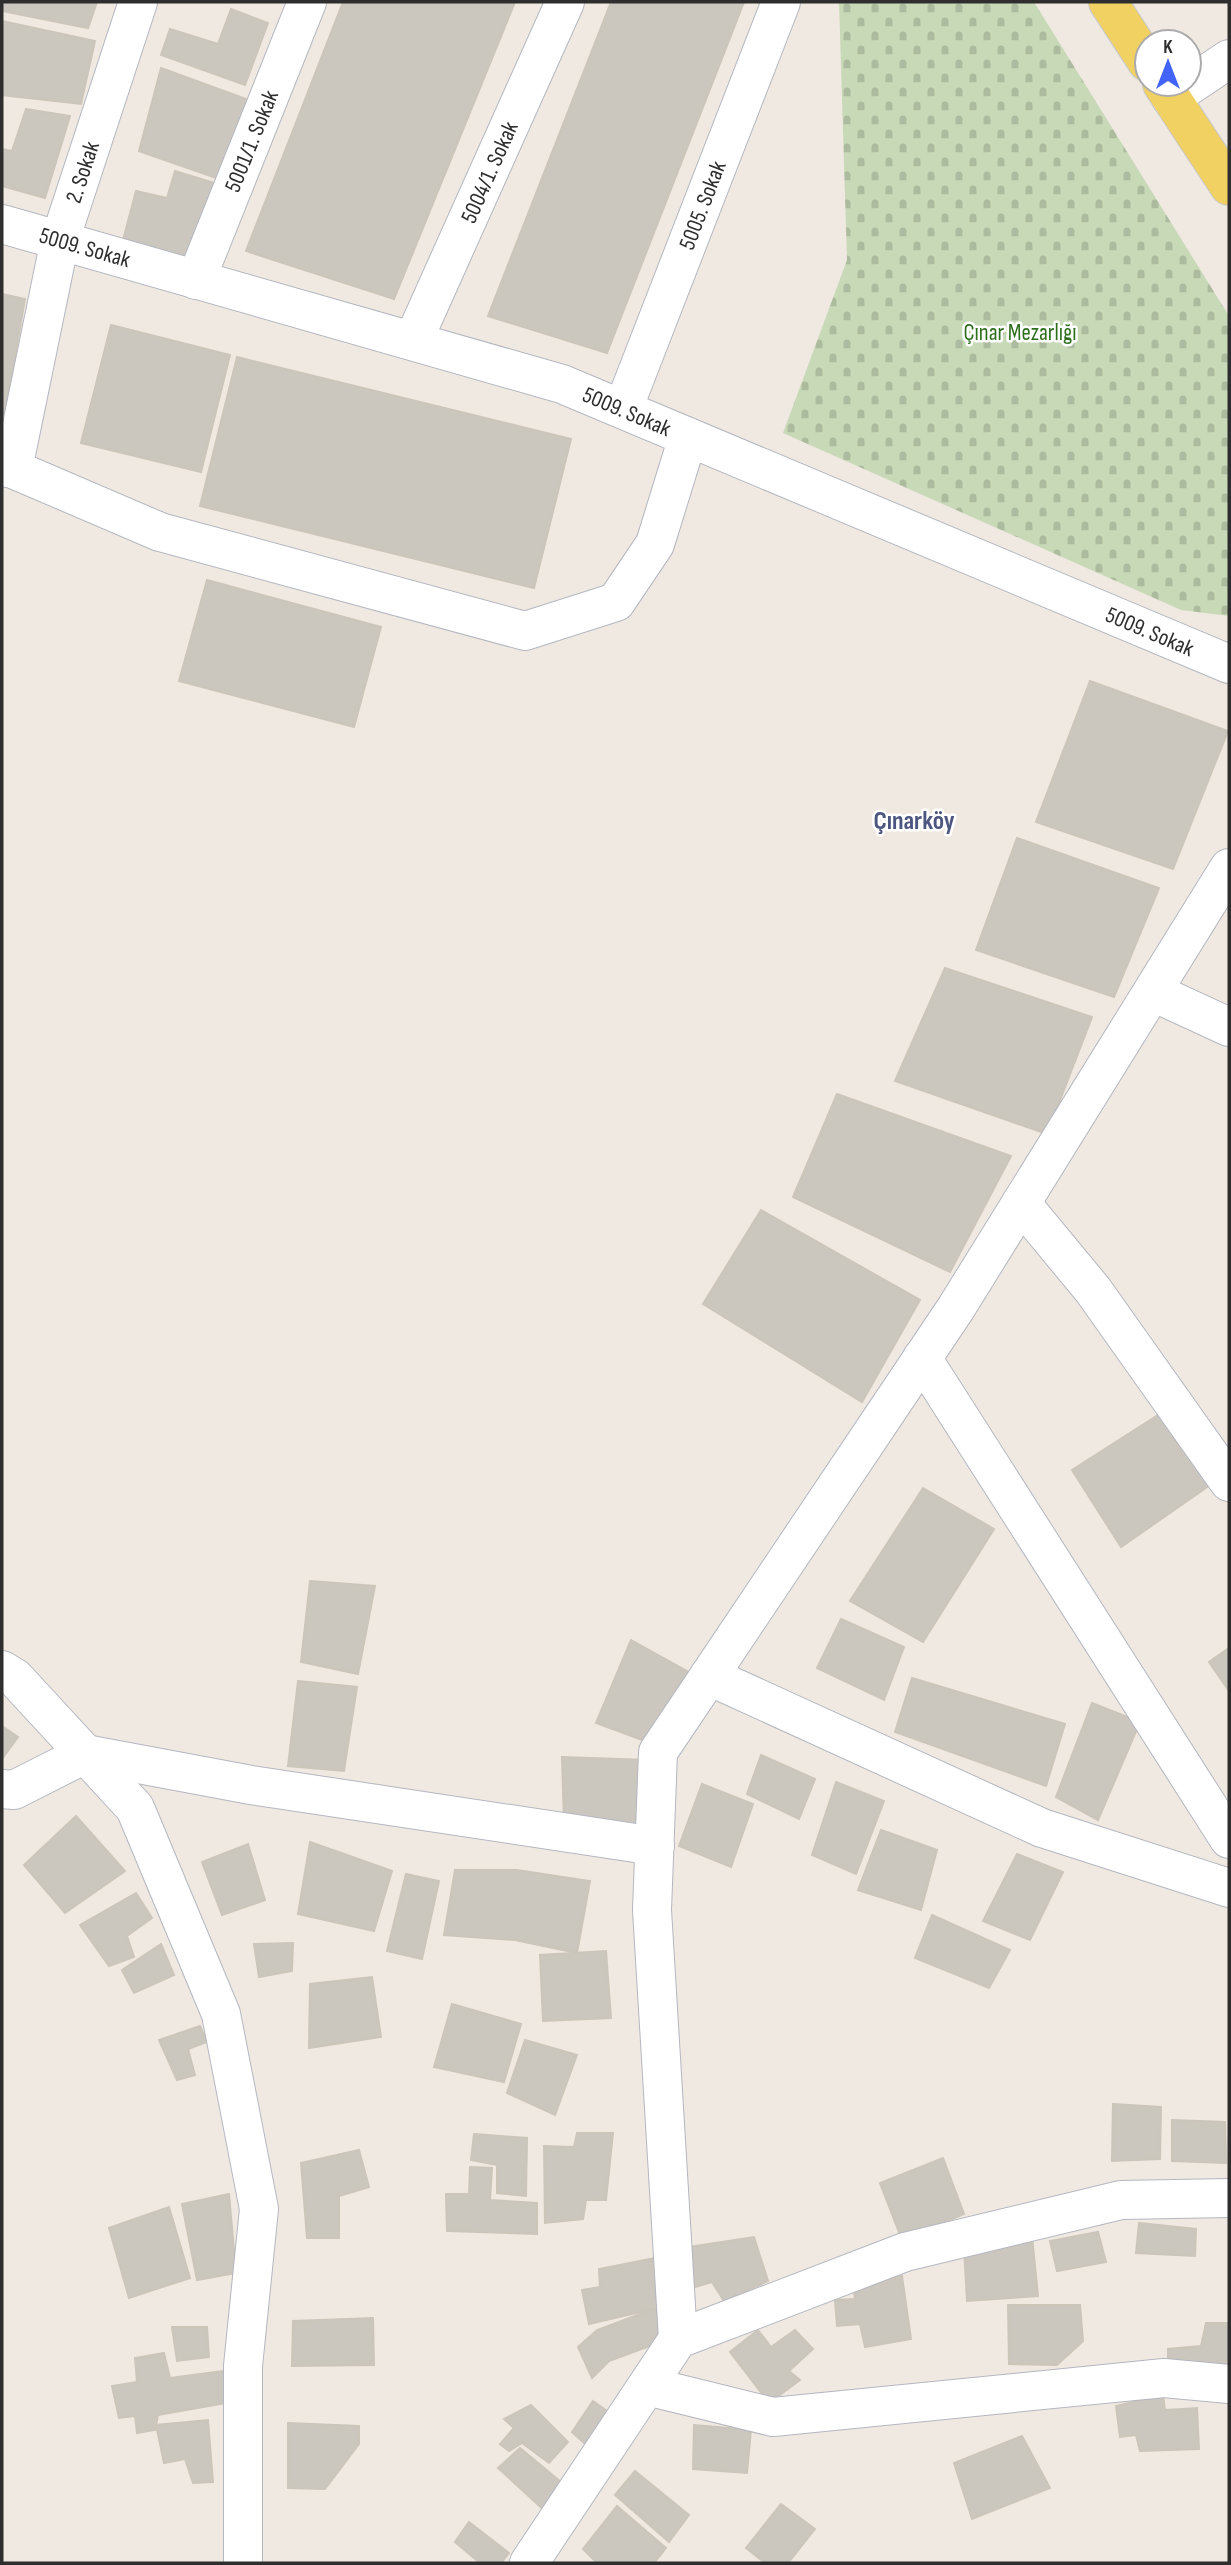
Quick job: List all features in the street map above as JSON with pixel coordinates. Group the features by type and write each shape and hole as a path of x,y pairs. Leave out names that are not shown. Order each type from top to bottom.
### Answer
{"main road":[{"path":"1108,2 1133,40"},
{"path":"1171,98 1229,187"}],"street":[{"name":"2. Sokak","path":"8,468 60,240 138,2"},
{"name":"5001/1. Sokak","path":"196,279 307,2"},
{"name":"5004/1. Sokak","path":"413,341 565,2"},
{"name":"5005. Sokak","path":"623,409 781,2"},
{"path":"1203,72 1229,59"},
{"name":"5009. Sokak","path":"2,224 562,384 1229,664"},
{"path":"8,468 160,531 525,631 616,602 655,544 688,437"},
{"path":"678,2339 652,1910 658,1752 922,1359 1229,868"},
{"path":"1153,992 1229,1027"},
{"path":"1021,1203 1093,1290 1229,1482"},
{"path":"922,1359 1229,1839"},
{"path":"2,1670 15,1678 135,1808 221,2014 259,2209 243,2366 243,2563"},
{"path":"709,1676 1042,1828 1229,1888"},
{"path":"2,1789 14,1790 85,1754 251,1785 655,1846"},
{"path":"529,2563 678,2339 905,2252 1121,2200 1229,2198"},
{"path":"647,2386 773,2417 1164,2378 1229,2384"}],"green space":[{"name":"Çınar Mezarlığı","path":"839,2 1034,2 1229,316 1229,616 1181,610 783,433 847,260"}],"building":[{"path":"2,2 97,2 88,28 2,11"},
{"path":"343,2 515,2 394,299 246,251"},
{"path":"611,2 744,2 607,353 488,316"},
{"path":"231,9 268,23 245,85 161,55 170,29 218,44"},
{"path":"2,21 95,41 81,104 2,95"},
{"path":"161,68 249,100 219,179 139,151"},
{"path":"26,109 70,116 45,198 2,186 2,149 12,151"},
{"path":"175,171 214,183 189,261 123,240 136,191 167,198"},
{"path":"2,294 25,299 5,415 2,414"},
{"path":"111,325 230,355 201,472 81,443"},
{"path":"237,357 571,439 534,588 200,506"},
{"path":"207,580 381,627 354,727 179,681"},
{"path":"1090,681 1228,731 1173,869 1036,822"},
{"path":"1017,838 1159,888 1114,997 976,950"},
{"path":"945,968 1092,1017 1047,1134 895,1081"},
{"path":"837,1094 1011,1156 950,1272 793,1197"},
{"path":"761,1210 920,1300 862,1402 703,1304"},
{"path":"1161,1413 1213,1483 1121,1547 1072,1470"},
{"path":"923,1488 994,1529 923,1642 850,1601"},
{"path":"310,1581 375,1586 358,1674 301,1662"},
{"path":"841,1619 904,1647 884,1700 817,1668"},
{"path":"631,1640 696,1676 653,1744 596,1723"},
{"path":"1229,1648 1229,1691 1209,1662"},
{"path":"912,1678 1065,1724 1046,1786 895,1732"},
{"path":"298,1681 357,1687 344,1771 288,1766"},
{"path":"1092,1703 1140,1722 1098,1820 1056,1797"},
{"path":"2,1726 18,1737 2,1759"},
{"path":"761,1755 815,1779 799,1819 747,1794"},
{"path":"562,1757 647,1760 646,1826 564,1822"},
{"path":"836,1782 884,1801 856,1874 812,1855"},
{"path":"702,1784 753,1804 731,1867 679,1846"},
{"path":"76,1816 125,1871 65,1913 24,1865"},
{"path":"881,1830 937,1850 921,1910 858,1890"},
{"path":"310,1842 392,1871 374,1931 298,1914"},
{"path":"248,1844 265,1900 222,1915 202,1862"},
{"path":"1017,1854 1063,1872 1030,1940 983,1921"},
{"path":"455,1870 517,1870 590,1881 577,1953 515,1940 444,1935"},
{"path":"406,1874 439,1881 422,1959 387,1951"},
{"path":"136,1893 152,1918 127,1936 134,1957 109,1966 80,1925"},
{"path":"932,1915 1010,1950 989,1988 915,1958"},
{"path":"293,1943 292,1971 259,1977 254,1944"},
{"path":"161,1944 174,1975 134,1993 122,1970"},
{"path":"606,1951 611,2018 543,2021 540,1955"},
{"path":"372,1977 381,2037 309,2048 310,1984"},
{"path":"452,2004 521,2024 504,2082 434,2067"},
{"path":"200,2026 207,2042 188,2049 195,2075 177,2080 159,2040"},
{"path":"525,2040 577,2055 555,2115 507,2093"},
{"path":"1113,2104 1161,2107 1160,2159 1112,2161"},
{"path":"1172,2120 1225,2122 1226,2163 1172,2161"},
{"path":"577,2133 613,2133 606,2200 586,2200 583,2219 545,2223 544,2146 574,2147"},
{"path":"474,2134 527,2138 526,2196 497,2193 497,2165 471,2160"},
{"path":"359,2150 369,2187 339,2196 339,2238 307,2238 301,2163"},
{"path":"943,2158 964,2214 902,2240 880,2183"},
{"path":"470,2167 492,2168 490,2200 537,2203 537,2234 447,2231 446,2194 469,2194"},
{"path":"229,2194 236,2273 197,2280 182,2204"},
{"path":"169,2207 190,2278 129,2298 109,2228"},
{"path":"1139,2223 1196,2229 1195,2256 1136,2253"},
{"path":"1098,2232 1106,2262 1057,2271 1050,2241"},
{"path":"1032,2236 1038,2296 967,2301 964,2249"},
{"path":"754,2237 768,2281 724,2301 712,2282 695,2287 688,2247"},
{"path":"655,2258 662,2307 589,2324 582,2290 600,2287 599,2269"},
{"path":"902,2276 911,2339 865,2347 860,2324 837,2326 835,2300 855,2299 853,2287"},
{"path":"1008,2305 1080,2305 1083,2341 1057,2365 1009,2364"},
{"path":"656,2308 663,2341 609,2361 592,2378 578,2347 597,2330"},
{"path":"373,2318 374,2365 292,2366 293,2321"},
{"path":"1206,2323 1229,2323 1229,2375 1168,2368 1168,2349 1201,2346"},
{"path":"172,2327 207,2327 209,2357 177,2361"},
{"path":"758,2330 771,2347 795,2330 813,2349 789,2371 800,2380 769,2403 730,2352"},
{"path":"164,2353 170,2378 224,2371 226,2403 158,2415 155,2430 137,2433 135,2416 119,2418 112,2386 137,2382 135,2358"},
{"path":"1163,2395 1165,2410 1197,2408 1199,2449 1140,2451 1136,2435 1120,2437 1116,2406"},
{"path":"593,2401 617,2418 593,2451 572,2432"},
{"path":"531,2405 568,2442 549,2463 522,2443 509,2451 500,2444 514,2428 504,2419"},
{"path":"208,2420 213,2482 193,2483 185,2459 164,2463 156,2425"},
{"path":"288,2423 359,2426 359,2444 325,2489 288,2488"},
{"path":"694,2425 751,2430 747,2473 693,2469"},
{"path":"1022,2436 1050,2488 972,2519 954,2463"},
{"path":"520,2448 567,2487 546,2512 498,2468"},
{"path":"635,2471 689,2515 669,2542 615,2495"},
{"path":"781,2504 815,2529 788,2563 765,2563 746,2548"},
{"path":"617,2506 666,2548 654,2563 597,2563 583,2549"},
{"path":"469,2522 509,2553 501,2563 480,2563 455,2542"}],"district":[{"name":"Çınarköy","path":"914,820"}]}
